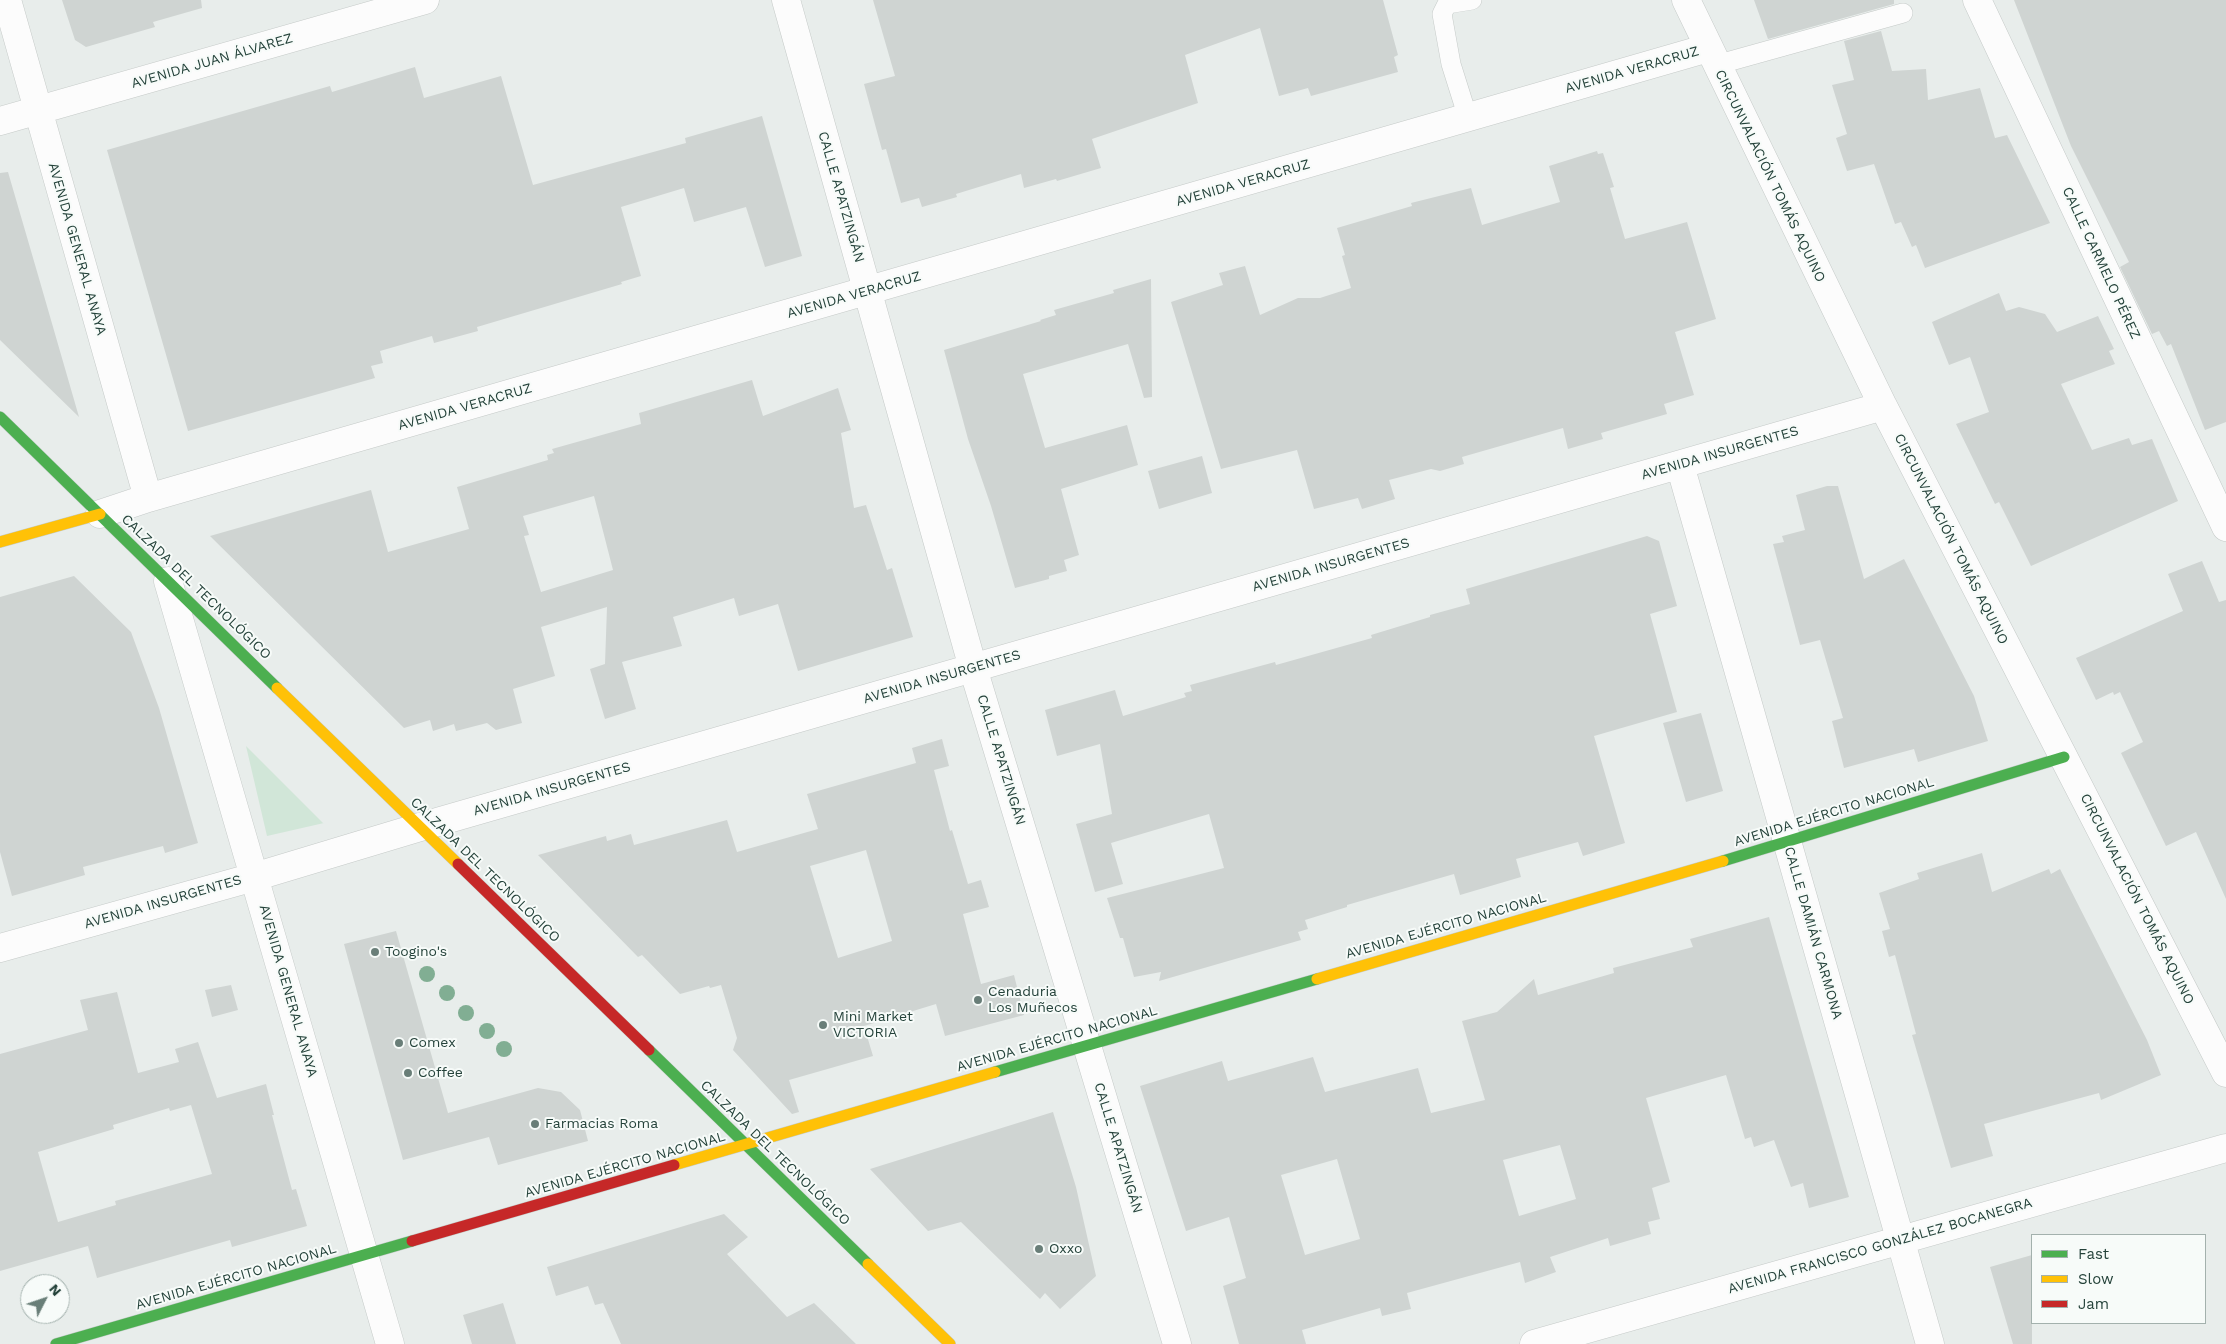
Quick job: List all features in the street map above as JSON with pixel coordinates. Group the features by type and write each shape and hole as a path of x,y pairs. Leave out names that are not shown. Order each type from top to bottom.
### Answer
{"street":[{"name":"AVENIDA GENERAL ANAYA","path":"7,0 148,498"},
{"name":"AVENIDA JUAN ÁLVAREZ","path":"0,121 425,0"},
{"name":"CALLE APATZINGÁN","path":"786,0 973,668 1177,1344"},
{"name":"CIRCUNVALACIÓN TOMÁS AQUINO","path":"1686,0 1883,406 2226,1073"},
{"name":"CALLE CARMELO PÉREZ","path":"1977,0 2226,527"},
{"name":"AVENIDA VERACRUZ","path":"0,542 1468,118 1712,57"},
{"name":"AVENIDA INSURGENTES","path":"0,948 254,877 420,827 1883,406"},
{"name":"CALZADA DEL TECNOLÓGICO","path":"0,417 950,1344"},
{"name":"CALLE DAMIÁN CARMONA","path":"1680,465 1930,1344"},
{"name":"AVENIDA GENERAL ANAYA","path":"168,581 390,1344"},
{"name":"AVENIDA EJÉRCITO NACIONAL","path":"56,1344 746,1146 1788,842 2064,758"},
{"name":"AVENIDA FRANCISCO GONZÁLEZ BOCANEGRA","path":"1534,1344 2226,1148"}],"lane":[{"path":"1468,118 1451,64 1442,14 1447,4 1472,0"},
{"path":"1712,57 1903,13"}],"green space":[{"path":"246,746 323,823 324,823 267,836"}],"building":[{"path":"62,0 201,0 202,8 153,22 155,27 86,47 75,40"},
{"path":"873,0 1383,0 1398,55 1394,57 1398,72 1311,96 1308,88 1279,96 1260,28 1185,55 1198,103 1092,139 1101,168 1057,181 1056,179 1024,188 1021,174 956,194 957,197 922,207 919,198 901,203 886,149 882,150 864,84 895,76"},
{"path":"1754,0 1894,0 1894,4 1768,39"},
{"path":"2014,0 2226,0 2226,422 2205,430 2171,344 2167,346 2159,331 2152,334 2120,267 2129,262 2071,146"},
{"path":"1881,31 1892,71 1926,69 1928,100 1980,88 1995,138 2007,135 2050,223 1925,268 1916,245 1912,247 1901,222 1895,224 1874,164 1847,171 1836,138 1847,134 1832,85 1854,80 1844,41"},
{"path":"415,67 424,98 501,76 533,185 686,143 685,138 762,116 802,256 765,267 746,207 694,222 684,188 621,207 641,276 621,282 622,284 477,327 478,331 434,343 432,336 380,351 383,363 371,366 375,378 188,431 107,150 330,86 332,92"},
{"path":"1597,151 1598,154 1603,153 1614,187 1610,188 1625,239 1687,222 1716,319 1675,332 1694,395 1664,404 1667,414 1601,433 1603,439 1568,449 1563,428 1462,457 1464,464 1440,471 1431,469 1389,480 1395,499 1362,509 1358,498 1314,509 1297,450 1221,469 1171,302 1223,285 1219,273 1245,266 1260,315 1298,298 1320,298 1351,288 1342,256 1345,255 1337,228 1412,206 1411,203 1471,188 1482,225 1560,202 1549,166"},
{"path":"8,172 79,417 0,340 0,173"},
{"path":"1151,279 1152,397 1144,398 1128,344 1023,374 1045,448 1127,425 1138,465 1061,489 1079,555 1064,560 1067,571 1049,576 1049,579 1015,588 991,506 968,439 944,350 1041,321 1056,315 1054,310 1114,293 1113,290"},
{"path":"1999,293 2006,311 2019,307 2045,314 2057,332 2098,316 2114,349 2109,351 2115,364 2061,384 2092,450 2129,438 2132,445 2152,439 2178,501 2031,566 1999,502 1995,504 1956,424 1989,412 1970,357 1949,365 1932,322"},
{"path":"752,380 763,416 838,388 851,430 841,433 854,508 866,505 887,570 892,568 913,637 798,671 778,604 739,616 734,598 673,617 682,646 622,662 636,709 605,719 590,669 605,664 607,607 541,627 555,676 513,689 522,723 496,730 487,723 456,731 454,724 433,731 430,720 404,728 210,536 371,490 388,552 469,529 457,487 548,460 547,455 554,453 552,449 641,424 639,413","holes":["594,496 613,570 541,592 524,536 529,535 523,516"]},
{"path":"1202,456 1212,493 1159,509 1148,471"},
{"path":"1827,486 1838,486 1864,579 1904,559 1974,696 1988,741 1918,762 1914,749 1844,768 1832,721 1843,718 1820,640 1800,645 1773,544 1784,542 1782,536 1805,530 1796,495"},
{"path":"1647,536 1659,541 1677,606 1650,614 1677,712 1594,736 1625,843 1583,856 1578,842 1516,859 1521,877 1460,895 1454,874 1347,905 1347,907 1305,920 1308,929 1298,932 1301,940 1159,981 1161,972 1134,977 1123,938 1120,938 1107,898 1224,868 1209,814 1111,843 1123,884 1095,892 1076,824 1112,814 1100,744 1057,756 1045,710 1115,690 1123,716 1186,697 1184,693 1192,691 1190,685 1275,662 1276,665 1372,638 1371,635 1470,604 1466,589"},
{"path":"2202,561 2219,602 2226,600 2226,899 2196,832 2166,846 2121,753 2143,742 2120,692 2114,695 2113,692 2096,700 2076,658 2183,611 2168,574"},
{"path":"74,576 131,632 159,708 198,843 165,853 163,846 83,867 85,875 12,896 0,852 0,597"},
{"path":"1701,713 1723,791 1686,802 1663,723"},
{"path":"942,739 949,766 934,770 950,831 952,830 968,884 981,880 989,907 963,914 981,984 1014,975 1024,1015 945,1036 936,1004 864,1026 873,1056 789,1080 799,1112 792,1114 733,1050 737,1038 721,985 710,988 709,986 680,994 642,955 638,957 538,855 606,836 607,841 631,834 634,845 727,820 737,852 818,829 807,794 916,763 912,748","holes":["866,850 892,941 838,958 810,866"]},
{"path":"1982,853 1992,892 2049,869 2051,874 2060,869 2147,1040 2161,1075 2101,1100 2099,1093 1984,1124 1993,1156 1951,1168 1912,1035 1916,1034 1895,955 1889,957 1882,931 1890,929 1879,893 1919,879 1917,873"},
{"path":"1769,917 1849,1197 1809,1208 1803,1183 1791,1187 1774,1140 1754,1147 1751,1137 1745,1139 1726,1075 1646,1098 1670,1182 1652,1188 1660,1219 1648,1222 1651,1234 1610,1246 1608,1238 1550,1257 1556,1272 1525,1283 1520,1262 1407,1293 1411,1309 1382,1316 1380,1308 1302,1330 1306,1344 1239,1344 1223,1286 1246,1278 1229,1217 1186,1231 1140,1086 1222,1061 1228,1081 1313,1057 1325,1092 1418,1068 1431,1113 1485,1100 1462,1021 1497,1012 1534,979 1538,995 1614,973 1613,968 1693,947 1690,939","holes":["1560,1145 1576,1199 1519,1216 1503,1160","1337,1159 1360,1239 1305,1255 1281,1175"]},
{"path":"396,931 448,1113 538,1088 561,1092 580,1110 588,1141 498,1165 489,1137 403,1160 344,944"},
{"path":"231,985 238,1010 212,1017 205,990"},
{"path":"117,992 138,1073 179,1062 175,1049 198,1042 217,1098 266,1084 274,1115 272,1115 292,1190 296,1189 307,1226 232,1247 230,1240 97,1278 88,1246 0,1271 0,1054 88,1030 80,1000","holes":["191,1105 212,1174 115,1201 116,1205 58,1222 38,1152 114,1129 113,1125 169,1108 170,1111"]},
{"path":"1053,1112 1076,1187 1096,1276 1060,1309 1045,1293 1040,1299 961,1222 928,1231 870,1169"},
{"path":"724,1214 748,1237 727,1254 787,1317 814,1303 856,1344 621,1344 603,1303 595,1305 588,1286 556,1296 547,1267"},
{"path":"2031,1255 2032,1344 2013,1344 1990,1267"},
{"path":"503,1303 516,1344 472,1344 463,1315"}],"traffic: fast":[{"path":"0,417 277,688"},
{"path":"1723,861 2064,757"},
{"path":"995,1072 1317,979"},
{"path":"649,1050 868,1264"},
{"path":"56,1344 412,1241"}],"traffic: slow":[{"path":"0,542 100,514"},
{"path":"277,688 458,864"},
{"path":"1317,979 1723,861"},
{"path":"674,1165 995,1072"},
{"path":"868,1264 950,1344"}],"traffic: jam":[{"path":"458,864 649,1050"},
{"path":"412,1241 674,1165"}],"place":[{"name":"Toogino's","path":"375,952"},
{"name":"Cenaduria Los Muñecos","path":"978,1000"},
{"name":"Mini Market VICTORIA","path":"823,1025"},
{"name":"Comex","path":"399,1043"},
{"name":"Coffee","path":"408,1073"},
{"name":"Farmacias Roma","path":"535,1124"},
{"name":"Oxxo","path":"1039,1249"}]}
